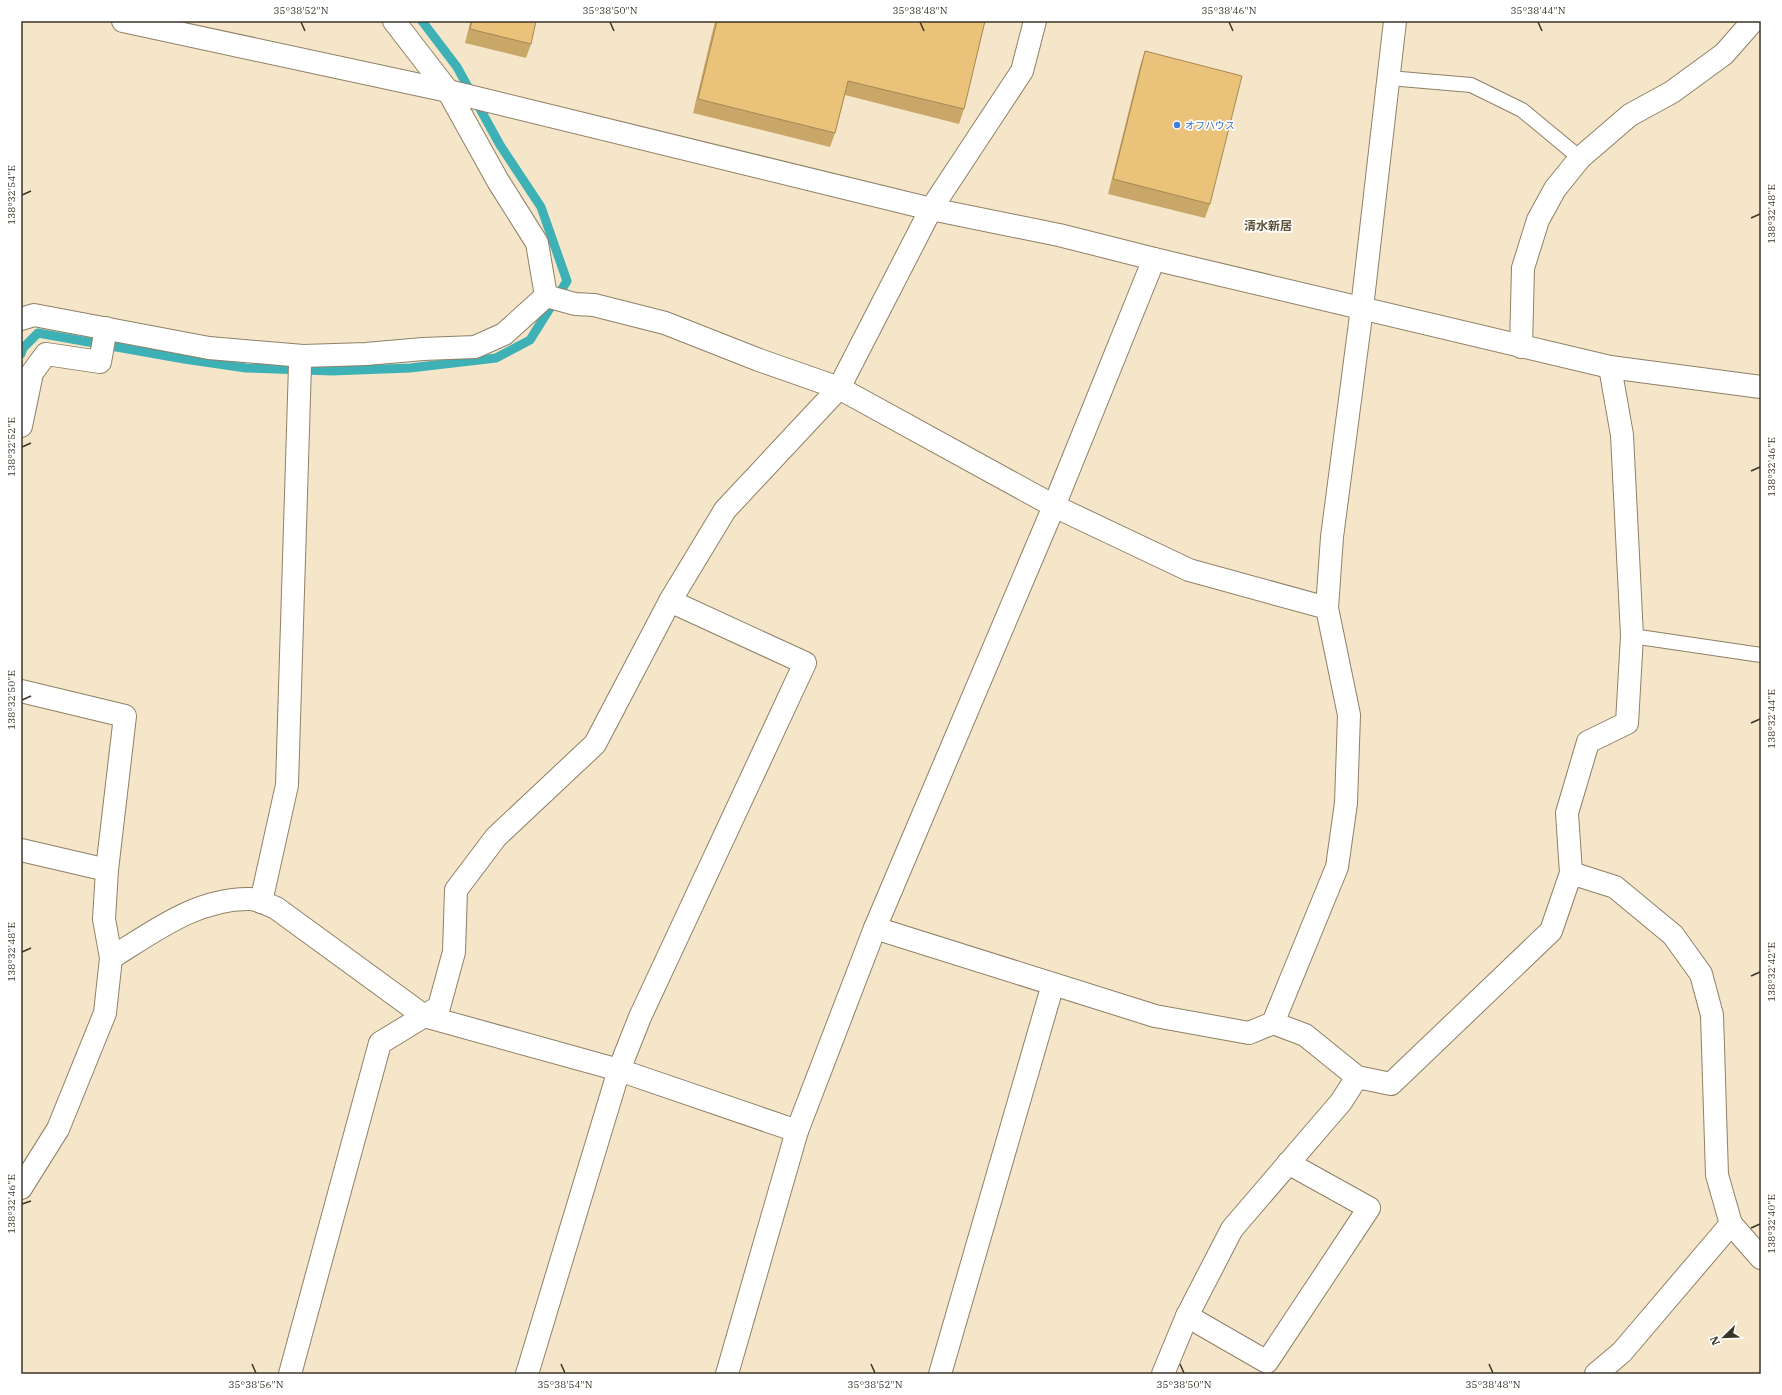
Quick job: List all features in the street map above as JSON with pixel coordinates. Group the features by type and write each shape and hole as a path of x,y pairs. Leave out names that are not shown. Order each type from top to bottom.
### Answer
{"street":[{"path":"123,21 450,92 931,208 1059,235 1521,347 1610,367 1761,387"},
{"path":"394,21 450,92 498,181 537,243 546,296"},
{"path":"290,1374 380,1043 439,1007 454,952 456,890 496,837 595,744 670,601 725,510 839,388 931,208 1022,71 1035,21"},
{"path":"875,928 1155,1016 1249,1034 1273,1023 1337,868 1346,803 1349,716 1327,608 1332,537 1362,308 1395,21"},
{"path":"1521,347 1523,268 1538,220 1555,189 1580,158 1630,115 1672,92 1724,54 1753,21"},
{"path":"727,1374 797,1131 875,928 1054,506 1154,259"},
{"path":"546,296 575,304 594,305 665,323 759,360 839,388 1054,506 1189,570 1327,608"},
{"path":"21,319 34,315 209,348 301,361 423,349 475,347 504,334 546,296"},
{"path":"21,426 32,373 46,354 100,362 105,329"},
{"path":"261,902 287,786 301,361"},
{"path":"1273,1023 1305,1035 1357,1077 1391,1084 1551,930 1572,874 1567,813 1588,742 1627,723 1632,636 1622,435 1610,367"},
{"path":"527,1374 619,1070 640,1017 805,663 670,601"},
{"path":"21,691 125,716 107,870 104,919 111,958 105,1013 58,1129 21,1188"},
{"path":"21,850 107,870"},
{"path":"1572,874 1614,887 1673,935 1700,974 1712,1015 1717,1175 1731,1224 1761,1258"},
{"path":"111,958 173,920 216,902 251,899 276,908 424,1016 619,1070 797,1131"},
{"path":"940,1374 1053,984"},
{"path":"1163,1374 1187,1316 1232,1229 1341,1102 1357,1077"},
{"path":"1187,1316 1267,1362 1272,1356 1369,1208 1288,1163"},
{"path":"1596,1374 1622,1352 1731,1224"}],"lane":[{"path":"1389,78 1471,85 1522,110 1580,158"},
{"path":"1632,636 1761,655"}],"building":[{"path":"472,21 536,21 531,44 470,29"},
{"path":"717,21 985,21 964,109 848,81 835,133 698,99"},
{"path":"1145,51 1242,76 1210,204 1113,179"}],"waterway":[{"path":"21,354 23,348 38,333 184,359 246,368 332,371 410,368 496,358 530,340 567,281 541,207 500,145 457,67 422,21"}],"place":[{"name":"オフハウス","path":"1177,125"}],"district":[{"name":"清水新居","path":"1268,226"}]}
